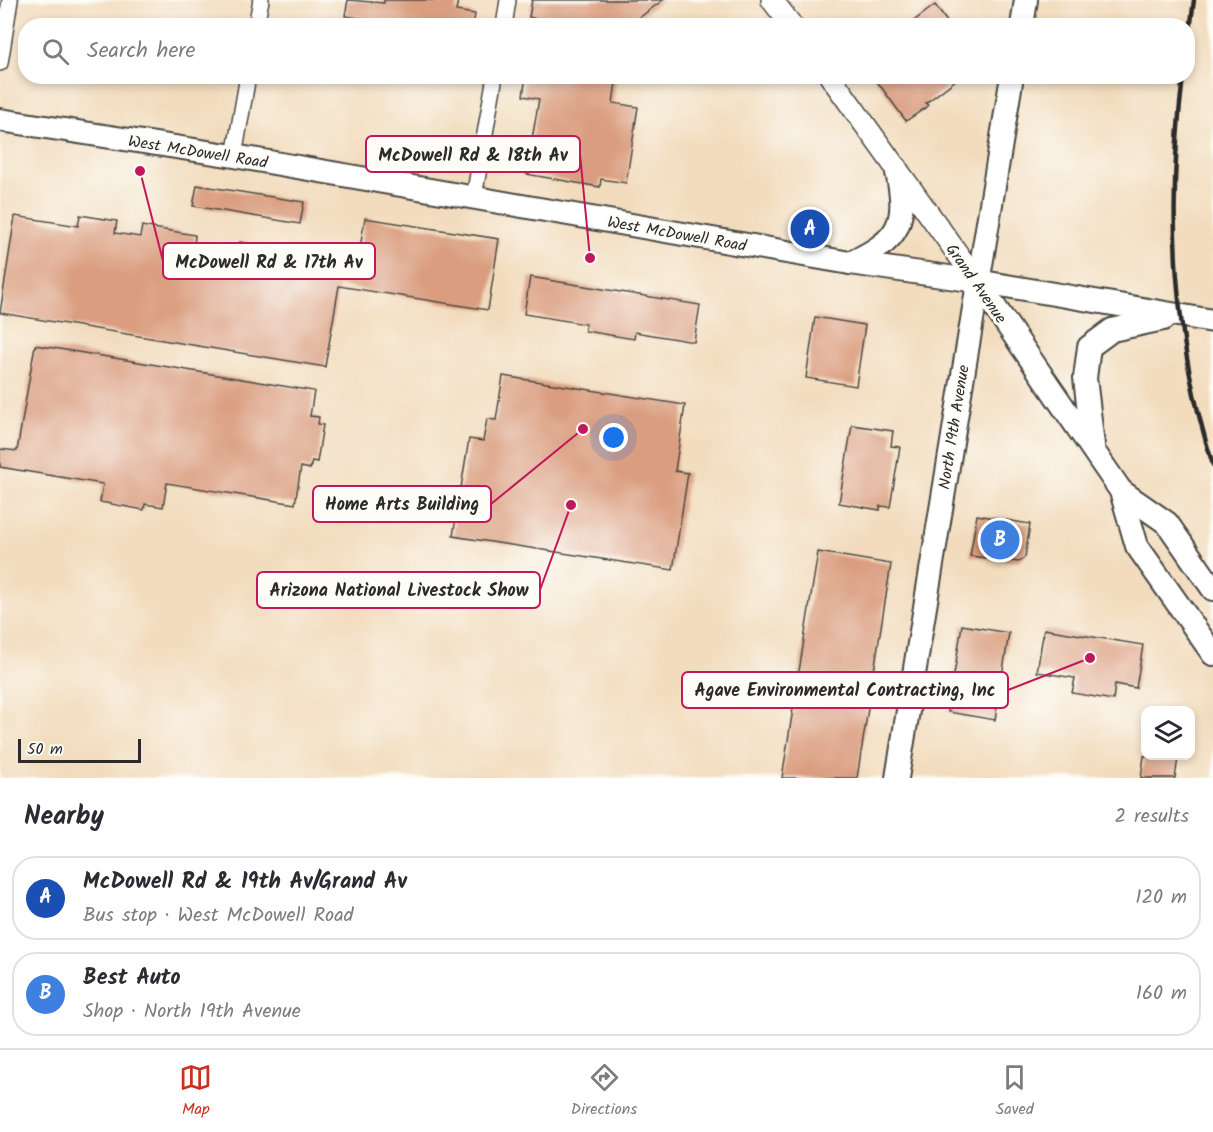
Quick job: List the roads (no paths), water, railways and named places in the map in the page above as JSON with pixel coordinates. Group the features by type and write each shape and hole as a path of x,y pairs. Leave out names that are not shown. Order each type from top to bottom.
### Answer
{"main road":[{"path":"772,0 786,18"},
{"path":"1023,18 1026,0"},
{"name":"Grand Avenue","path":"836,84 977,281 1093,449 1120,491 1137,546 1213,654"},
{"name":"North 19th Avenue","path":"897,778 1011,84"},
{"name":"West McDowell Road","path":"0,120 234,156 850,263 977,281 1213,321"},
{"path":"850,263 885,244 896,231 901,207 901,189 896,168"},
{"path":"1093,449 1085,378 1089,347 1112,330 1181,316"},
{"name":"Grand Avenue","path":"1120,491 1167,523 1213,589"}],"street":[{"path":"0,63 10,0"},
{"path":"258,18 261,0"},
{"path":"505,18 508,0"},
{"path":"234,156 247,84"},
{"path":"474,197 494,84"}],"railway":[{"path":"1192,18 1194,0"},
{"path":"1182,84 1175,175 1177,272 1181,321 1189,369 1199,417 1213,465"}],"place":[{"name":"McDowell Rd & 17th Av","path":"140,171"},
{"name":"McDowell Rd & 19th Av/Grand Av","path":"810,229"},
{"name":"McDowell Rd & 18th Av","path":"590,258"},
{"name":"Home Arts Building","path":"583,429"},
{"name":"Arizona National Livestock Show","path":"571,505"},
{"name":"Best Auto","path":"1000,540"},
{"name":"Agave Environmental Contracting, Inc","path":"1090,658"}]}
